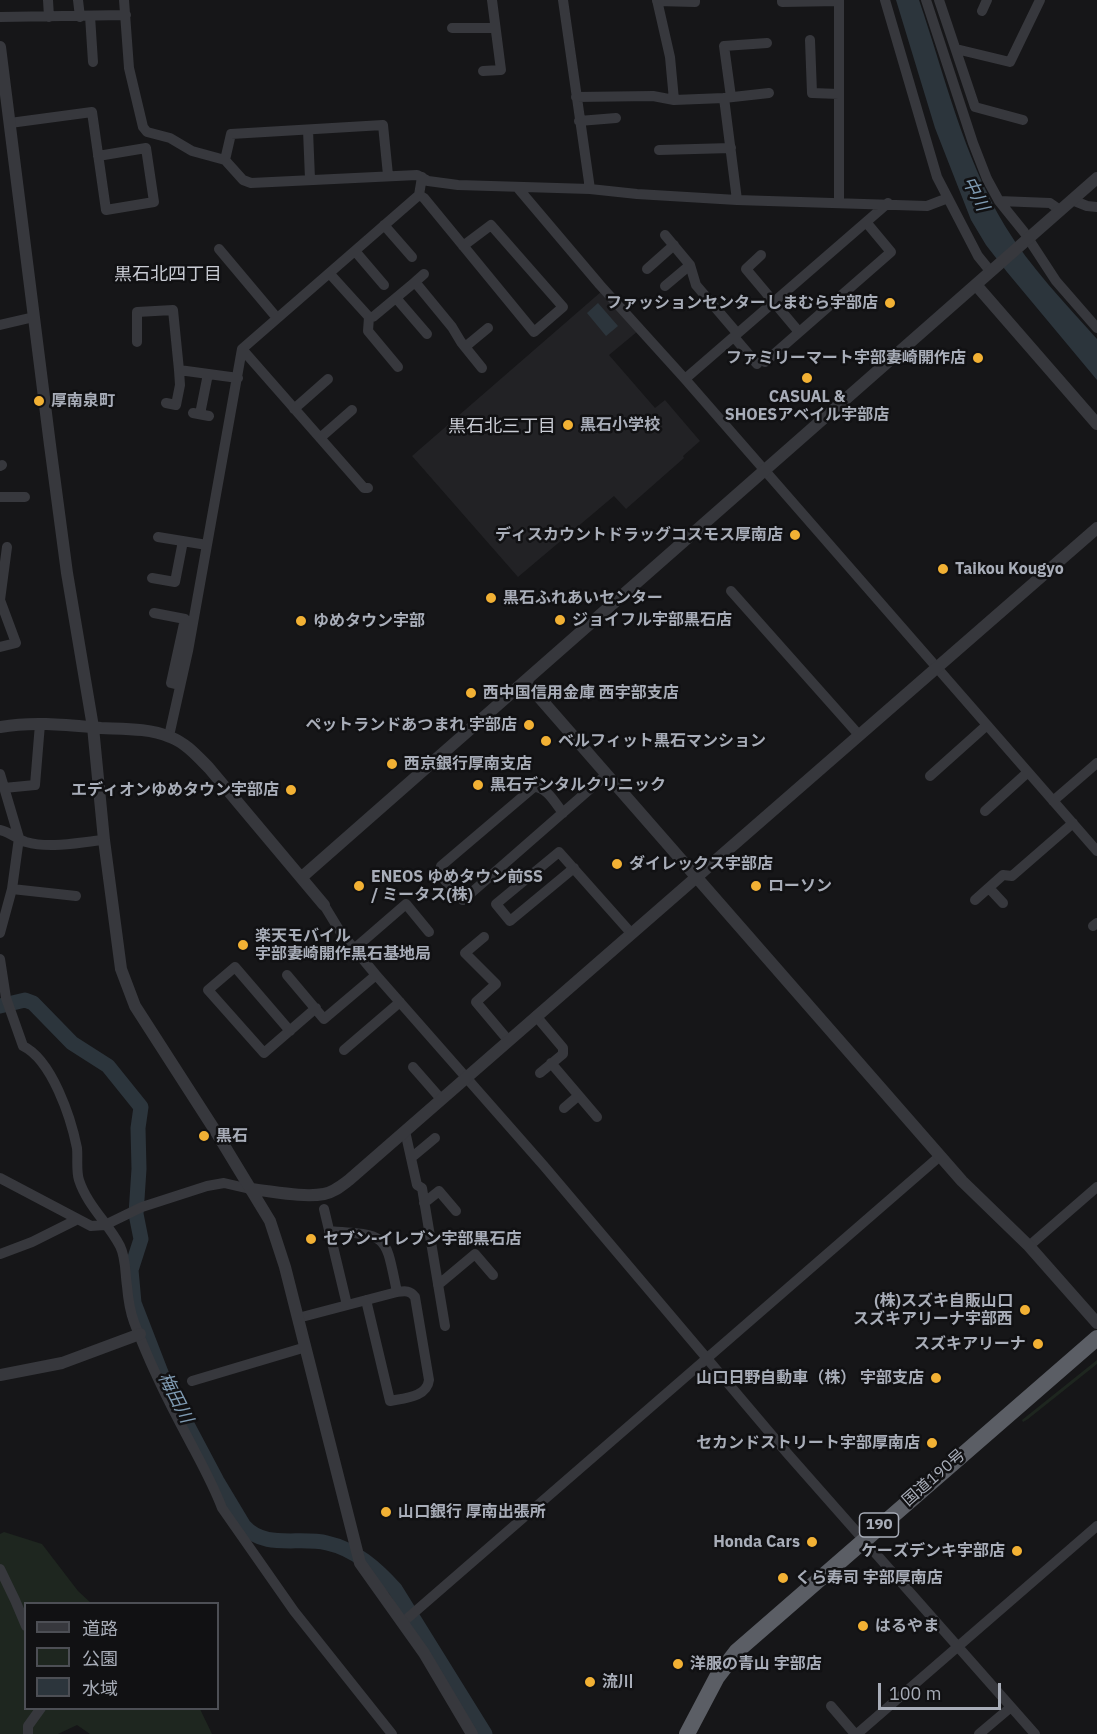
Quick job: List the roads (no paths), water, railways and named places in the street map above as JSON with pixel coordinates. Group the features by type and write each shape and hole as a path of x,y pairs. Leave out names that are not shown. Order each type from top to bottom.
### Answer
{"highway":[{"name":"国道190号","path":"698,1734 715,1697 734,1666 763,1637 866,1542 1097,1338"},
{"name":"国道190号","path":"687,1734 717,1677 737,1651 1097,1353"}],"street":[{"path":"48,0 49,17"},
{"path":"78,0 85,16 93,62"},
{"path":"124,0 129,68 143,127 147,132 170,138 192,151 225,160 243,180 251,183 417,175 428,181 458,185 590,189 737,200 927,206 948,198"},
{"path":"483,71 501,69 492,0 504,0"},
{"path":"571,0 562,0 590,189"},
{"path":"675,100 670,57 657,0 677,3 695,2 695,0"},
{"path":"782,0 782,2 839,0 839,203"},
{"path":"885,0 937,177 978,256 992,271"},
{"path":"926,0 979,160 999,201 1024,232 1026,242 1044,261 1056,281 1097,328"},
{"path":"939,0 975,107 1023,120"},
{"path":"982,11 987,0"},
{"path":"956,49 1010,62 1040,0"},
{"path":"0,17 126,15"},
{"path":"452,28 495,28"},
{"path":"810,40 812,93 839,94"},
{"path":"737,200 724,46 767,43"},
{"path":"0,47 10,123 6,138 34,317 67,573 93,727 104,840 121,969 135,1006 270,1221 306,1347 360,1563 410,1616 424,1653 472,1734"},
{"path":"576,97 653,96 675,100 728,98 769,93"},
{"path":"10,123 92,112 98,156 106,210 154,202 146,148 98,156"},
{"path":"579,121 616,118"},
{"path":"225,160 231,134 383,125 388,175"},
{"path":"308,130 310,179"},
{"path":"659,150 731,148"},
{"path":"169,736 188,651 242,349 419,195 422,177"},
{"path":"302,877 764,470 977,286 1097,178"},
{"path":"517,187 600,285 685,379 1097,851"},
{"path":"419,195 424,198 534,332 563,307 491,225 464,246"},
{"path":"1072,200 1097,207"},
{"path":"999,201 1050,203 1060,210"},
{"path":"685,379 888,203"},
{"path":"665,235 690,265 696,285 761,363 891,252 866,222"},
{"path":"384,225 412,257"},
{"path":"647,269 674,245"},
{"path":"219,249 277,318"},
{"path":"355,251 384,285"},
{"path":"761,255 746,268 799,332"},
{"path":"665,286 690,265"},
{"path":"330,274 369,317 368,331 399,368"},
{"path":"369,317 373,317 424,274"},
{"path":"415,282 482,368"},
{"path":"977,286 1097,424"},
{"path":"396,298 427,334"},
{"path":"137,342 137,312 172,310 180,385 176,405 166,403"},
{"path":"0,325 34,317"},
{"path":"465,347 488,328"},
{"path":"242,349 364,488 368,488"},
{"path":"179,370 238,378"},
{"path":"201,414 208,374"},
{"path":"294,409 327,379"},
{"path":"320,438 352,410"},
{"path":"0,497 25,497"},
{"path":"0,1178 92,1226 105,1225 137,1209 207,1186 224,1183 250,1190 312,1195 335,1191 1097,528"},
{"path":"158,537 207,545"},
{"path":"152,578 175,582 183,541"},
{"path":"0,647 16,643 0,600 7,547"},
{"path":"731,591 859,735"},
{"path":"154,613 184,619 171,683 179,685"},
{"path":"525,681 962,1181 1029,1246 1097,1323"},
{"path":"4,788 35,785 40,724"},
{"path":"0,727 40,724 144,730 169,736 195,753 302,877 324,905 341,933 376,975 706,1359 1035,1734"},
{"path":"930,776 987,725"},
{"path":"1053,801 1097,763"},
{"path":"985,811 1028,772"},
{"path":"0,774 19,838 12,889 0,933"},
{"path":"563,813 545,791 540,787 534,787 441,866 440,875 463,900 563,813 606,775"},
{"path":"975,900 1003,875 1012,876 1073,823"},
{"path":"0,830 24,841 54,845 104,840"},
{"path":"573,868 510,921 496,904 559,852 631,933"},
{"path":"989,888 1003,903"},
{"path":"12,889 76,897"},
{"path":"354,949 406,904 429,932"},
{"path":"484,937 465,953 496,984 476,1002 508,1040"},
{"path":"0,959 5,1001 23,1046 32,1050 45,1066 69,1118 77,1149 78,1178 86,1196 121,1248 130,1306 140,1334 167,1398 215,1489 222,1508 294,1611 392,1734"},
{"path":"290,1031 235,967 208,990 264,1053 290,1031 316,1008"},
{"path":"287,975 324,1018 376,975"},
{"path":"344,1050 400,1002"},
{"path":"536,1016 563,1048 562,1054 540,1072"},
{"path":"551,1064 597,1117"},
{"path":"412,1067 441,1099"},
{"path":"564,1108 578,1096"},
{"path":"405,1131 417,1185 422,1188 445,1326"},
{"path":"411,1158 435,1138"},
{"path":"410,1616 940,1156"},
{"path":"1029,1246 1097,1187"},
{"path":"424,1203 439,1191 456,1211"},
{"path":"324,1209 347,1305"},
{"path":"0,1254 32,1242 78,1219"},
{"path":"329,1231 362,1233 375,1236 383,1243 388,1249 397,1292"},
{"path":"438,1285 475,1254 493,1275"},
{"path":"298,1318 366,1300 397,1292 407,1290 415,1297 429,1380 426,1389 420,1394 390,1401 366,1300"},
{"path":"0,1375 62,1363 140,1334"},
{"path":"192,1381 306,1347"},
{"path":"831,1706 856,1734 1097,1526"},
{"path":"0,1569 24,1621"},
{"path":"979,1734 1011,1707"},
{"path":"28,1734 28,1726 39,1715 40,1710"}],"water":[{"name":"中川","path":"896,0 919,0 966,144 990,199 1025,256 1097,339 1097,380 1007,272 986,245 971,220 935,128"},
{"path":"598,303 618,326 606,336 587,313"}],"waterway":[{"name":"梅田川","path":"0,1006 25,1000 33,1003 72,1043 108,1066 141,1107 138,1128 139,1169 136,1214 141,1239 131,1270 134,1303 165,1383 217,1481 244,1526 262,1538 283,1541 316,1541 337,1546 373,1567 395,1589 485,1734"}],"place":[{"name":"ファッションセンターしまむら宇部店","path":"890,303"},
{"name":"ファミリーマート宇部妻崎開作店","path":"978,358"},
{"name":"CASUAL & SHOESアベイル宇部店","path":"807,378"},
{"name":"厚南泉町","path":"39,401"},
{"name":"黒石小学校","path":"568,425"},
{"name":"ディスカウントドラッグコスモス厚南店","path":"795,535"},
{"name":"Taikou Kougyo","path":"943,569"},
{"name":"黒石ふれあいセンター","path":"491,598"},
{"name":"ジョイフル宇部黒石店","path":"560,620"},
{"name":"ゆめタウン宇部","path":"301,621"},
{"name":"西中国信用金庫 西宇部支店","path":"471,693"},
{"name":"ペットランドあつまれ 宇部店","path":"529,725"},
{"name":"ベルフィット黒石マンション","path":"546,741"},
{"name":"西京銀行厚南支店","path":"392,764"},
{"name":"黒石デンタルクリニック","path":"478,785"},
{"name":"エディオンゆめタウン宇部店","path":"291,790"},
{"name":"ダイレックス宇部店","path":"617,864"},
{"name":"ENEOS ゆめタウン前SS / ミータス(株)","path":"359,886"},
{"name":"ローソン","path":"756,886"},
{"name":"楽天モバイル 宇部妻崎開作黒石基地局","path":"243,945"},
{"name":"黒石","path":"204,1136"},
{"name":"セブン-イレブン宇部黒石店","path":"311,1239"},
{"name":"(株)スズキ自販山口 スズキアリーナ宇部西","path":"1025,1310"},
{"name":"スズキアリーナ","path":"1038,1344"},
{"name":"山口日野自動車（株） 宇部支店","path":"936,1378"},
{"name":"セカンドストリート宇部厚南店","path":"932,1443"},
{"name":"山口銀行 厚南出張所","path":"386,1512"},
{"name":"Honda Cars","path":"812,1542"},
{"name":"ケーズデンキ宇部店","path":"1017,1551"},
{"name":"くら寿司 宇部厚南店","path":"783,1578"},
{"name":"はるやま","path":"863,1626"},
{"name":"洋服の青山 宇部店","path":"678,1664"},
{"name":"流川","path":"590,1682"}],"district":[{"name":"黒石北四丁目","path":"168,275"},
{"name":"黒石北三丁目","path":"502,427"}]}
